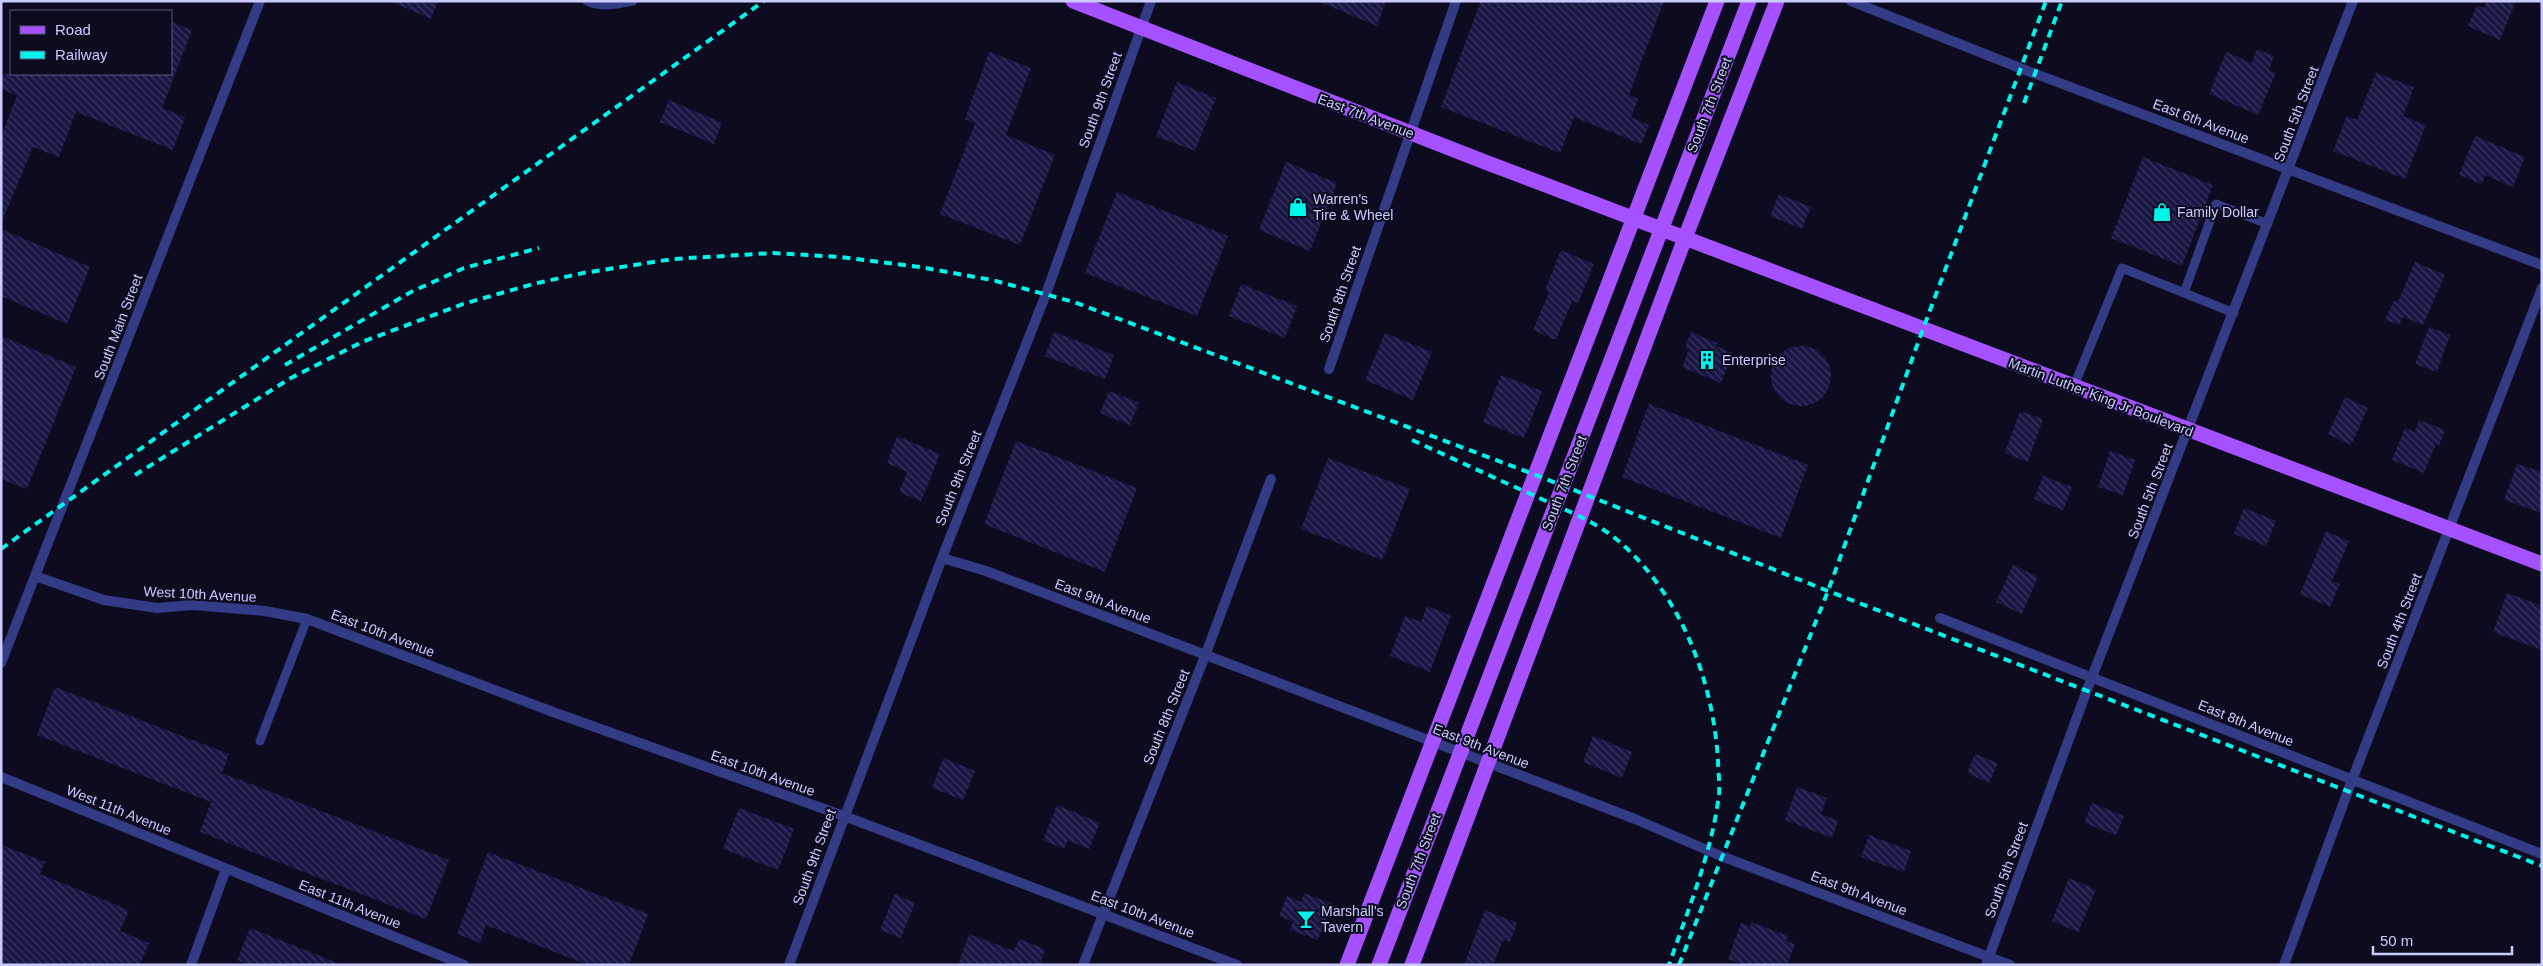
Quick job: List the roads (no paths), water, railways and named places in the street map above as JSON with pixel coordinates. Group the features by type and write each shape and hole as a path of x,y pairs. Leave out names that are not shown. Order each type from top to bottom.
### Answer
{"main road":[{"name":"East 7th Avenue","path":"1073,1 1660,228"},
{"path":"1347,965 1717,1"},
{"name":"South 7th Street","path":"1378,965 1749,1"},
{"path":"1412,965 1685,238 1777,1"},
{"name":"Martin Luther King Jr Boulevard","path":"1660,228 2542,564"}],"street":[{"name":"South Main Street","path":"1,663 260,1"},
{"name":"South 9th Street","path":"789,965 942,558 1046,294 1151,1"},
{"name":"South 8th Street","path":"1329,369 1456,1"},
{"name":"East 6th Avenue","path":"1851,1 2020,68 2542,265"},
{"name":"South 5th Street","path":"1987,961 2093,678 2353,1"},
{"name":"South 4th Street","path":"2284,965 2352,780 2542,288"},
{"name":"South 8th Street","path":"1082,965 1205,656 1271,479"},
{"name":"East 9th Avenue","path":"942,558 986,571 1635,819 1721,856 1987,961 2010,965"},
{"name":"West 10th Avenue","path":"35,576 104,600 122,603 158,608 192,604 265,611 308,619"},
{"name":"East 8th Avenue","path":"1940,618 2542,854"},
{"name":"East 10th Avenue","path":"308,619 552,712 844,816 1237,965"},
{"name":"West 11th Avenue","path":"1,777 226,869"},
{"path":"191,965 226,869"},
{"name":"East 11th Avenue","path":"226,869 464,965"}],"lane":[{"path":"587,1 593,4 614,4 633,1"},
{"path":"2184,293 2216,204 2268,224"},
{"path":"2074,386 2122,268 2234,313"},
{"path":"260,741 308,619"}],"railway":[{"path":"1,549 764,1"},
{"path":"1679,965 1828,591 1923,329 2046,1"},
{"path":"2024,103 2062,1"},
{"path":"285,365 411,292 464,268 539,248"},
{"path":"135,475 291,378 362,342 463,304 533,284 583,273 673,259 773,253 841,257 920,267 992,280 1074,302 1536,475 1828,591 2542,866"},
{"path":"1412,440 1590,522 1612,536 1643,566 1662,589 1691,643 1701,671 1715,730 1719,790 1711,838 1669,965"}],"place":[{"name":"Warren's Tire & Wheel","path":"1298,207"},
{"name":"Family Dollar","path":"2162,212"},
{"name":"Enterprise","path":"1707,360"},
{"name":"Marshall's Tavern","path":"1306,919"}]}
